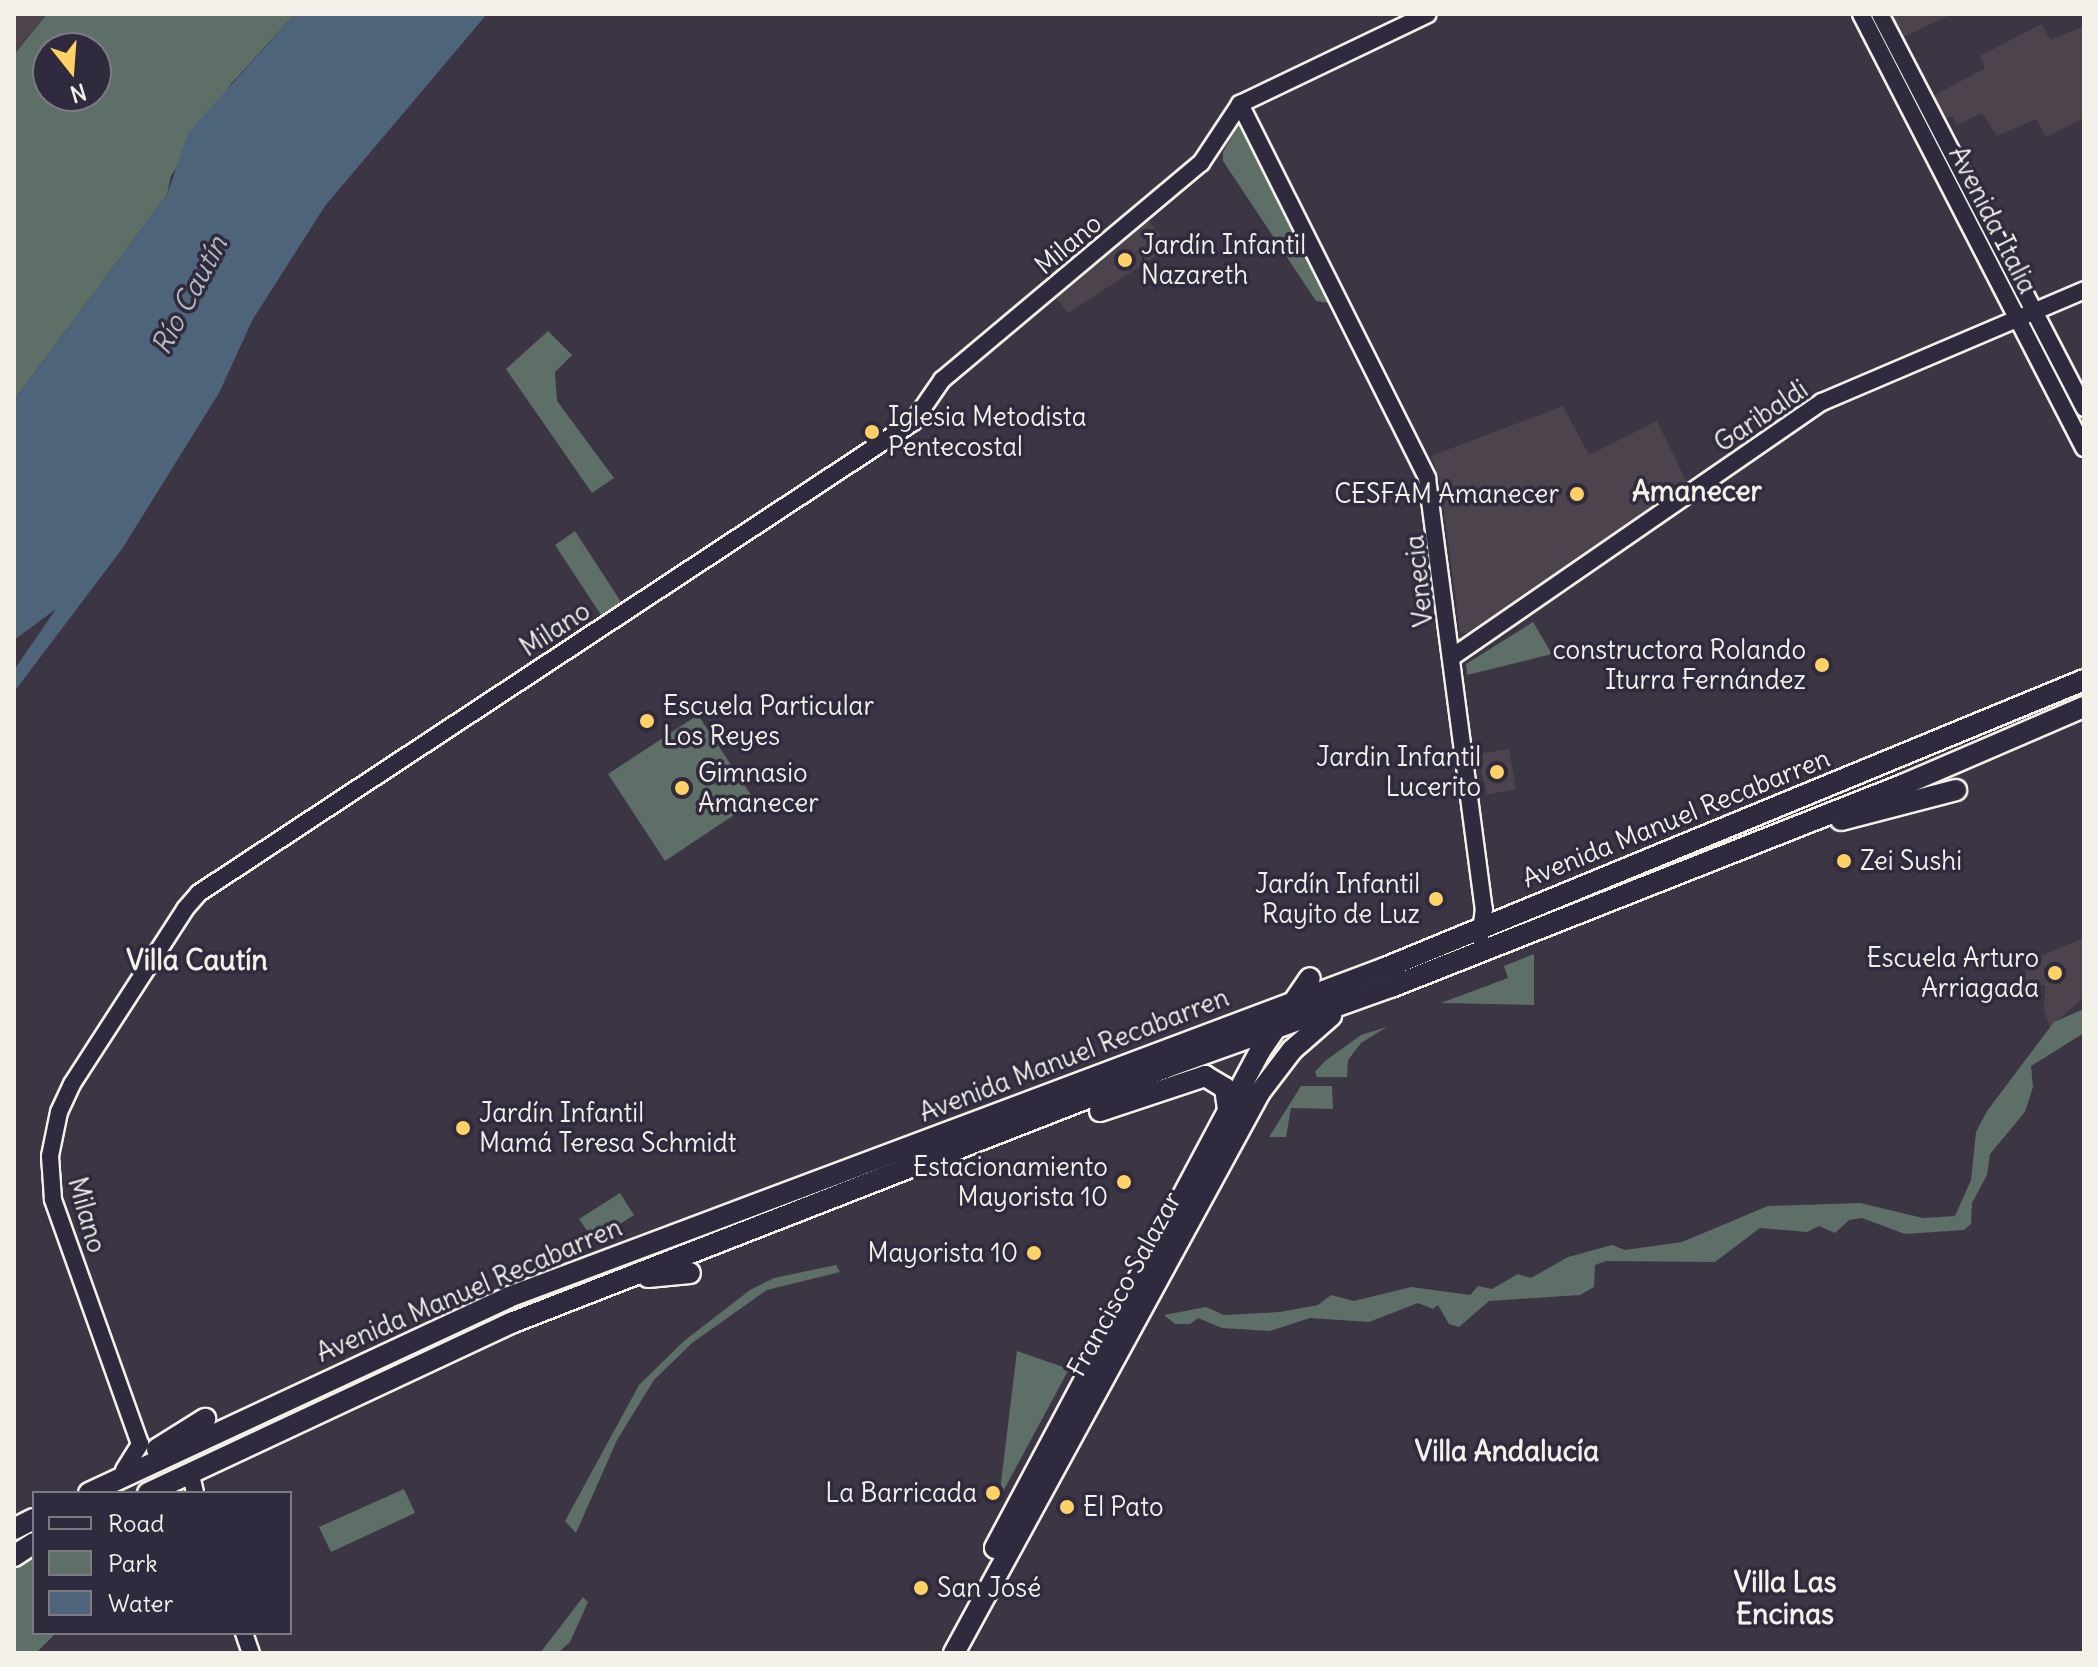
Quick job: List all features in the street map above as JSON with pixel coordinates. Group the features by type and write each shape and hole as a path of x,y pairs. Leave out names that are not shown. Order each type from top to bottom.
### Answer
{"main road":[{"path":"2021,705 2084,670"},
{"name":"Avenida Manuel Recabarren","path":"158,1491 193,1484 414,1365 1160,1060 1484,918 2084,680"},
{"name":"Avenida Manuel Recabarren","path":"96,1490 455,1319 643,1243 1160,1060 1272,1030 1391,987 1732,849 1905,784 2084,707"},
{"path":"1840,765 1933,740"},
{"path":"1732,849 1956,790"},
{"name":"Francisco Salazar","path":"939,1653 1228,1109 1272,1030 1310,978"},
{"name":"Francisco Salazar","path":"954,1653 1260,1092 1320,1023 1391,987"},
{"path":"1068,1070 1160,1060"},
{"path":"1160,1060 1100,1111 1205,1076 1225,1088 1228,1109"},
{"path":"579,1257 643,1243"},
{"path":"620,1280 690,1273"},
{"path":"414,1365 438,1348 455,1319"},
{"path":"96,1490 205,1419"},
{"path":"96,1490 193,1484 230,1427"},
{"path":"14,1529 32,1520"},
{"path":"14,1553 32,1543"}],"street":[{"path":"1240,104 1428,14"},
{"name":"Avenida Italia","path":"1861,14 2084,448"},
{"name":"Avenida Italia","path":"1880,14 2084,408"},
{"name":"Venecia","path":"1240,104 1421,459 1435,512 1484,918 1477,951"},
{"name":"Milano","path":"124,1470 140,1444 53,1199 50,1156 59,1112 72,1084 185,909 199,893 913,422 942,380 1201,163 1240,104"},
{"name":"Garibaldi","path":"1452,657 1809,410 1857,384 2084,290"}],"shaded area":[{"path":"14,14 47,14 32,32 14,55"},
{"path":"1887,14 1952,14 1899,39"},
{"path":"2041,24 2051,40 2084,26 2084,118 2046,137 2036,119 1997,136 1982,113 1957,125 1952,116 1942,120 1930,98 1985,68 1980,56"},
{"name":"Jardín Infantil Nazareth","path":"1148,220 1170,247 1068,313 1056,298"},
{"path":"1563,406 1589,455 1657,421 1687,483 1578,561 1465,634 1460,632 1440,480 1431,456"},
{"name":"Jardin Infantil Lucerito","path":"1509,749 1516,789 1487,795 1477,754"},
{"name":"Escuela Arturo Arriagada","path":"2084,938 2084,997 2050,1028 2044,1009 2045,985 2026,985 2025,962"}],"green space":[{"path":"47,14 295,14 231,84 171,176 167,195 14,400 14,55 32,33 32,112 112,112 112,32 33,32"},
{"path":"1242,119 1337,304 1316,301 1223,161 1223,152"},
{"path":"548,331 572,355 555,372 557,401 614,478 592,493 506,369"},
{"path":"575,531 623,605 605,621 555,545"},
{"path":"1533,622 1552,654 1467,675 1466,664"},
{"name":"Gimnasio Amanecer","path":"698,715 755,801 665,861 608,774"},
{"path":"1534,954 1534,1005 1441,1003 1508,978 1504,966"},
{"path":"2084,1009 2084,1033 2031,1066 2033,1087 2025,1112 1990,1154 1987,1175 1972,1203 1971,1224 1964,1230 1905,1234 1862,1218 1849,1220 1835,1233 1819,1226 1807,1232 1760,1228 1715,1262 1606,1261 1595,1265 1594,1287 1580,1295 1489,1301 1459,1327 1449,1324 1438,1305 1433,1309 1418,1303 1369,1322 1310,1318 1270,1331 1222,1328 1198,1318 1190,1324 1175,1324 1164,1315 1206,1307 1224,1315 1280,1312 1318,1305 1331,1295 1354,1301 1411,1287 1470,1295 1478,1286 1492,1289 1518,1274 1531,1278 1568,1257 1612,1245 1625,1250 1682,1242 1768,1206 1860,1203 1923,1218 1955,1216 1971,1180 1976,1132 1987,1111 2054,1022"},
{"path":"1387,1027 1361,1043 1348,1060 1347,1077 1317,1077 1315,1072 1325,1061 1361,1035"},
{"path":"1301,1086 1332,1086 1333,1109 1291,1108 1286,1137 1269,1137"},
{"path":"620,1193 634,1215 594,1241 579,1219"},
{"path":"836,1265 840,1272 767,1290 692,1343 654,1380 617,1440 576,1533 565,1521 639,1385 684,1341 750,1290 774,1278"},
{"path":"1017,1351 1069,1369 999,1499"},
{"path":"404,1489 415,1513 331,1552 319,1527"},
{"path":"32,1555 32,1635 54,1635 36,1653 14,1653 14,1569"},
{"path":"583,1597 588,1602 570,1642 558,1653 540,1653"}],"water":[{"name":"Río Cautín","path":"295,14 487,14 325,206 253,319 219,393 122,549 14,692 14,670 56,609 14,640 14,400 167,195 188,133"}],"place":[{"name":"Jardín Infantil Nazareth","path":"1125,260"},
{"name":"Iglesia Metodista Pentecostal","path":"872,432"},
{"name":"CESFAM Amanecer","path":"1577,494"},
{"name":"constructora Rolando Iturra Fernández","path":"1822,665"},
{"name":"Escuela Particular Los Reyes","path":"647,721"},
{"name":"Jardin Infantil Lucerito","path":"1497,772"},
{"name":"Gimnasio Amanecer","path":"682,788"},
{"name":"Zei Sushi","path":"1844,861"},
{"name":"Jardín Infantil Rayito de Luz","path":"1436,899"},
{"name":"Escuela Arturo Arriagada","path":"2055,973"},
{"name":"Jardín Infantil Mamá Teresa Schmidt","path":"463,1128"},
{"name":"Estacionamiento Mayorista 10","path":"1124,1182"},
{"name":"Mayorista 10","path":"1034,1253"},
{"name":"La Barricada","path":"993,1493"},
{"name":"El Pato","path":"1067,1507"},
{"name":"San José","path":"921,1588"}],"district":[{"name":"Amanecer","path":"1697,491"},
{"name":"Villa Cautín","path":"197,960"},
{"name":"Villa Andalucía","path":"1507,1451"},
{"name":"Villa Las Encinas","path":"1785,1598"}]}
